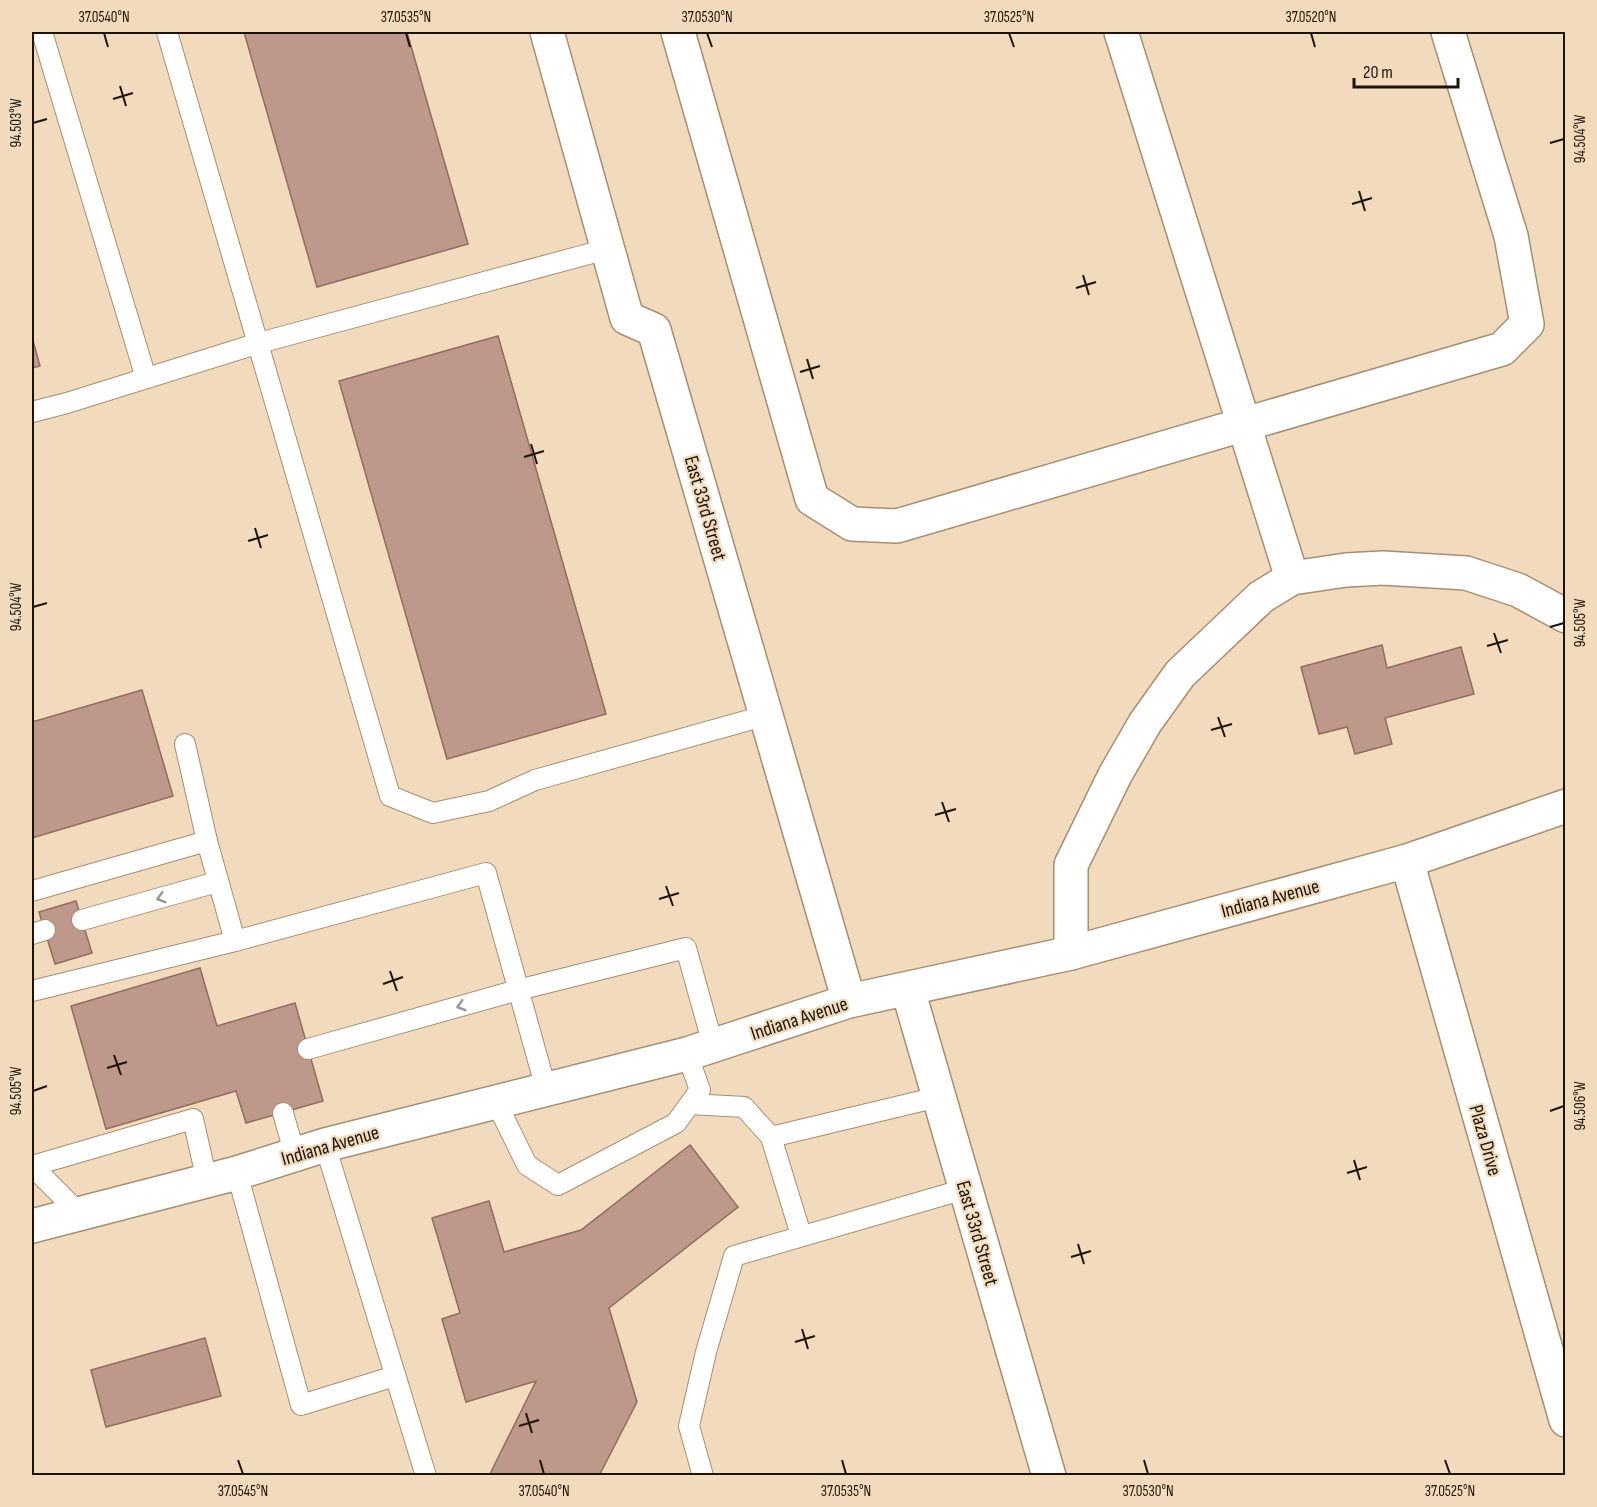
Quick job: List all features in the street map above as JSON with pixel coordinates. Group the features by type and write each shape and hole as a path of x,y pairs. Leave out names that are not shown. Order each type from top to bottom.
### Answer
{"street":[{"name":"East 33rd Street","path":"547,32 627,318 654,330 849,1001"},
{"path":"678,32 812,500 852,524 897,526 1502,350 1527,324 1511,236 1448,32"},
{"path":"1121,32 1292,578"},
{"path":"1071,953 1071,865 1115,775 1145,723 1180,674 1261,597 1292,578 1346,570 1383,568 1466,573 1518,590 1566,616"},
{"name":"Indiana Avenue","path":"32,1226 222,1177 310,1150 700,1050 849,1001 1071,953 1407,861 1566,806"},
{"name":"Plaza Drive","path":"1407,861 1566,1420"},
{"name":"East 33rd Street","path":"908,990 1049,1476"}],"lane":[{"path":"42,32 146,378"},
{"path":"167,32 390,796 433,813 489,801 535,780 767,715"},
{"path":"32,412 259,343 607,249"},
{"path":"185,744 217,882 235,941"},
{"path":"32,891 207,841"},
{"path":"32,991 235,941 486,873 546,1089"},
{"path":"82,920 217,882"},
{"path":"308,1049 518,990 686,948 700,1050 700,1090 676,1123 558,1185 527,1165 496,1102"},
{"path":"771,1137 938,1096"},
{"path":"690,1104 744,1107 771,1137 801,1235"},
{"path":"283,1113 310,1150 395,1376 426,1476"},
{"path":"80,1214 32,1166 193,1119 222,1177 301,1405 395,1376"},
{"path":"703,1476 690,1426 706,1352 734,1256 965,1189"}],"building":[{"path":"244,32 407,32 468,244 317,287"},
{"path":"498,336 606,714 447,759 339,381"},
{"path":"32,337 40,366 32,368"},
{"path":"1382,645 1387,668 1461,647 1474,694 1385,718 1392,744 1355,754 1347,727 1319,734 1301,667"},
{"path":"142,690 173,796 32,838 32,722"},
{"path":"76,901 92,953 55,964 39,912"},
{"path":"200,968 217,1026 295,1003 323,1101 246,1123 236,1091 106,1129 71,1006"},
{"path":"690,1145 738,1207 609,1308 637,1402 599,1476 489,1476 536,1381 466,1402 442,1319 460,1313 432,1218 489,1201 504,1252 581,1230"},
{"path":"205,1338 221,1396 106,1427 91,1370"}]}
